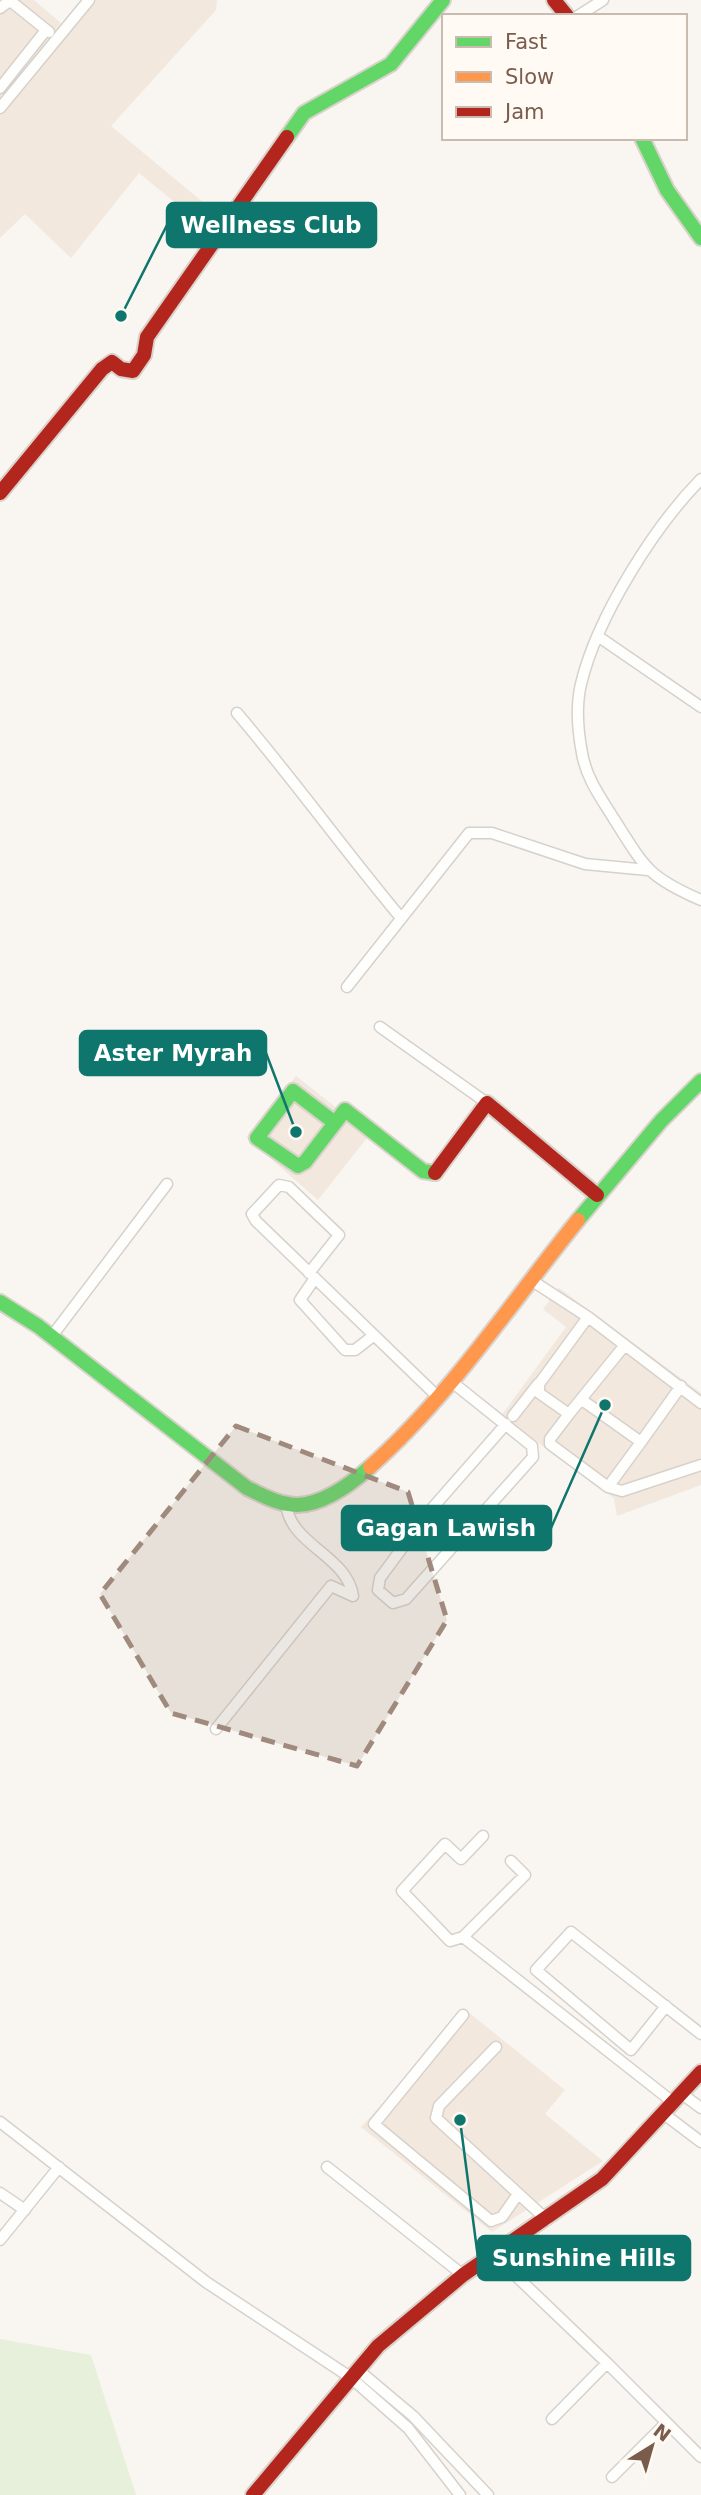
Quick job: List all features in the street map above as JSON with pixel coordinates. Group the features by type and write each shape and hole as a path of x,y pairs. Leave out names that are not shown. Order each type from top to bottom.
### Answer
{"main road":[{"path":"0,493 102,369 112,362 121,369 133,371 144,355 148,337 304,113 391,64 443,0"},
{"path":"554,0 566,14"},
{"path":"643,140 663,186 682,216 701,238"},
{"path":"0,1302 52,1336 247,1488 274,1501 300,1505 329,1495 367,1471 401,1440 452,1382 597,1195 670,1111 701,1081"},
{"path":"335,1123 293,1091 257,1138 298,1166 305,1162 335,1123 345,1110 423,1171 432,1174 439,1170 487,1103 597,1195"},
{"path":"253,2495 379,2346 492,2253 547,2220 602,2179 701,2073"}],"street":[{"path":"0,108 89,0"},
{"path":"581,14 603,0"},
{"path":"0,8 8,2 13,3 58,38"},
{"path":"0,88 46,30"},
{"path":"701,479 678,503 631,570 580,685 578,723 582,755 590,780 648,870 664,884 701,901"},
{"path":"599,637 701,707"},
{"path":"237,713 401,918"},
{"path":"347,987 462,839 478,831 585,864 648,870"},
{"path":"380,1027 487,1103"},
{"path":"52,1336 167,1184"},
{"path":"373,1336 355,1350 345,1350 300,1300 312,1275 339,1235 289,1186 279,1185 252,1214 312,1275 373,1336 439,1398"},
{"path":"531,1280 588,1317 701,1403"},
{"path":"452,1382 509,1420 534,1451 530,1461 406,1599 393,1603 378,1590 380,1577 428,1513 509,1420 539,1384 588,1317"},
{"path":"625,1345 550,1438 550,1444 608,1487 622,1491 701,1465"},
{"path":"539,1384 539,1393 569,1414"},
{"path":"608,1487 681,1386"},
{"path":"582,1400 641,1442"},
{"path":"216,1728 331,1586 353,1596 348,1576 290,1523 286,1503"},
{"path":"483,1836 461,1858 445,1844 402,1891 450,1941 463,1937 525,1875 512,1861"},
{"path":"666,2006 631,2050 536,1970 572,1932 666,2006 701,2034"},
{"path":"463,1937 673,2104 701,2141"},
{"path":"463,2015 374,2124 491,2221 502,2217 518,2194"},
{"path":"496,2047 439,2106 436,2118 547,2220"},
{"path":"673,2104 701,2108"},
{"path":"0,2122 206,2282 354,2373 413,2416 488,2495"},
{"path":"0,2240 59,2167"},
{"path":"327,2167 463,2275"},
{"path":"1,2192 25,2210"},
{"path":"492,2253 607,2362 701,2457"},
{"path":"552,2419 607,2362"},
{"path":"354,2373 408,2428 460,2495"},
{"path":"612,2477 666,2423"}],"highlighted area":[{"path":"236,1426 408,1492 447,1620 357,1766 171,1713 100,1594"}],"shaded area":[{"path":"0,0 34,0 61,23 0,99"},
{"path":"95,0 217,0 216,10 111,126 222,218 211,232 139,173 71,258 25,214 0,238 0,115"},
{"path":"296,1076 370,1134 318,1200 246,1137"},
{"path":"559,1288 701,1393 701,1485 617,1516 614,1498 501,1416 566,1327 543,1309"},
{"path":"467,2011 565,2090 545,2114 603,2161 492,2232 361,2127"}],"green space":[{"path":"0,2339 91,2355 136,2495 0,2495"}],"traffic: fast":[{"path":"287,137 304,113 391,64 443,0"},
{"path":"643,140 667,190 701,238"},
{"path":"578,1220 661,1121 701,1081"},
{"path":"335,1123 305,1162 298,1166 257,1138 293,1091 335,1123 345,1110 423,1171 435,1173"},
{"path":"0,1302 38,1326 247,1488 267,1498 299,1505 321,1500 343,1488 370,1467"}],"traffic: slow":[{"path":"370,1467 427,1410 479,1348 578,1220"}],"traffic: jam":[{"path":"554,0 565,14"},
{"path":"0,493 102,369 112,362 121,369 133,371 144,355 147,337 287,137"},
{"path":"435,1173 487,1103 597,1195"},
{"path":"253,2495 378,2346 463,2275 602,2179 701,2072"}],"place":[{"name":"Wellness Club","path":"121,316"},
{"name":"Aster Myrah","path":"296,1132"},
{"name":"Gagan Lawish","path":"605,1405"},
{"name":"Sunshine Hills","path":"460,2120"}]}
